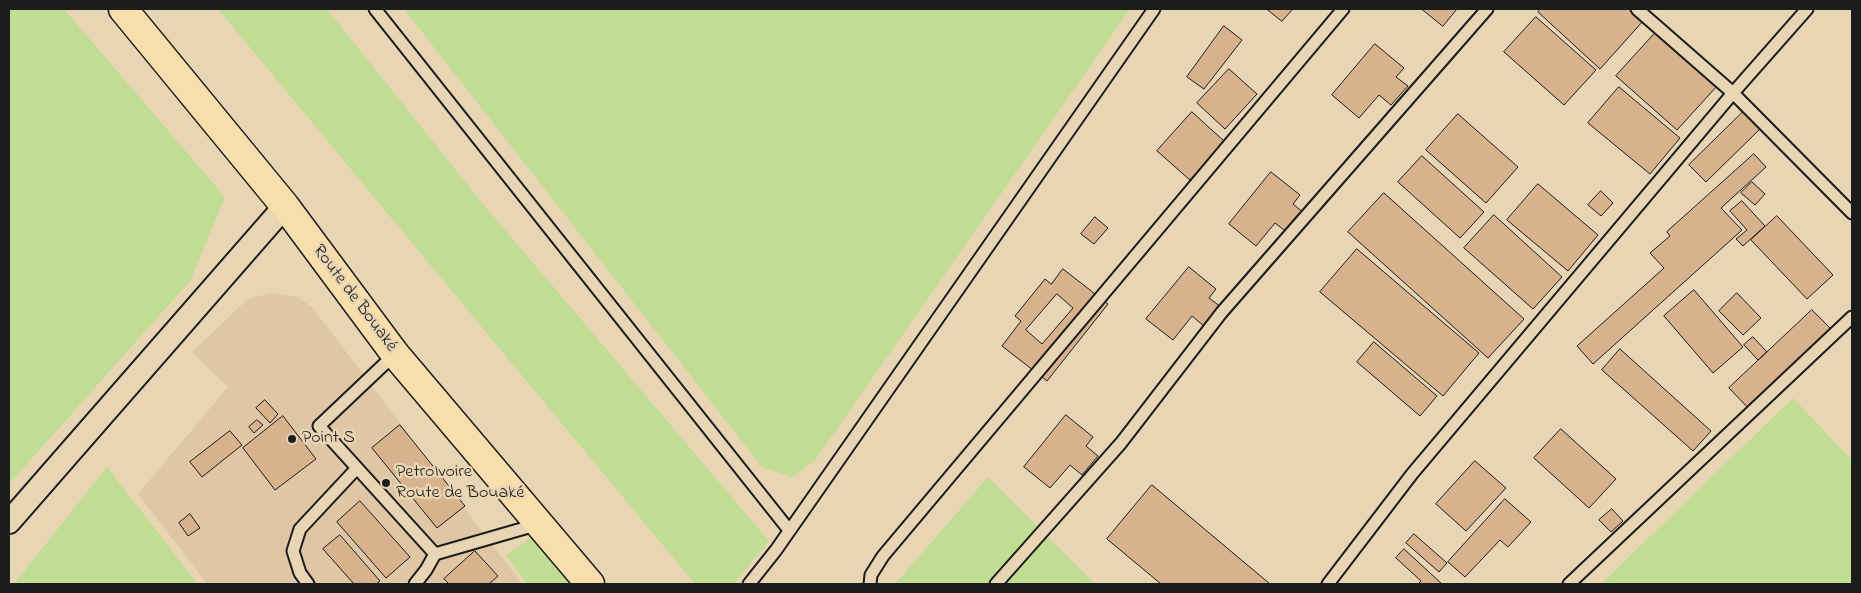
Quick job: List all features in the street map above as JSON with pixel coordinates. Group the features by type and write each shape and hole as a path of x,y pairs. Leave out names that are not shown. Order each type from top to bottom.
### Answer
{"highway":[{"name":"Route de Bouaké","path":"123,9 285,206 395,354 590,584"}],"street":[{"path":"9,522 285,206"}],"lane":[{"path":"375,9 790,530"},
{"path":"749,584 776,550 1154,9"},
{"path":"870,584 870,575 883,556 1343,9"},
{"path":"996,584 1121,443 1222,312 1487,9"},
{"path":"1637,9 1733,93 1852,213"},
{"path":"1328,584 1412,474 1733,93 1807,9"},
{"path":"1569,584 1852,317"},
{"path":"395,354 319,426 435,554"},
{"path":"308,584 300,573 293,551 300,529 357,468"},
{"path":"415,584 435,554 539,524"}],"shaded area":[{"path":"271,293 297,297 312,307 522,584 207,584 138,494 228,387 192,352 248,299"}],"green space":[{"path":"9,9 64,9 225,197 190,281 9,484"},
{"path":"218,9 327,9 478,198 769,541 734,584 695,584"},
{"path":"404,9 1130,9 816,459 793,477 762,467"},
{"path":"1793,398 1852,460 1852,584 1601,584"},
{"path":"107,467 198,584 14,584"},
{"path":"988,477 1095,584 896,583"},
{"path":"539,532 584,584 527,584 506,555"}],"building":[{"path":"1267,9 1293,9 1282,21"},
{"path":"1422,9 1457,9 1443,26"},
{"path":"1541,9 1630,9 1643,21 1600,69 1538,12"},
{"path":"1536,17 1596,70 1564,105 1504,52"},
{"path":"1224,26 1242,40 1204,89 1187,77"},
{"path":"1657,31 1717,86 1677,130 1616,76"},
{"path":"1375,44 1404,68 1396,77 1408,86 1391,105 1379,95 1359,118 1332,95"},
{"path":"1229,69 1257,94 1225,129 1197,103"},
{"path":"1619,87 1680,138 1650,174 1588,123"},
{"path":"1746,109 1763,126 1706,182 1689,165"},
{"path":"1192,112 1224,141 1190,180 1157,151"},
{"path":"1458,114 1518,167 1486,203 1426,150"},
{"path":"1754,154 1766,167 1721,208 1742,230 1593,364 1577,346 1664,268 1650,253 1670,236 1667,232"},
{"path":"1422,156 1484,212 1460,238 1398,182"},
{"path":"1271,172 1300,195 1293,204 1304,213 1288,233 1275,223 1256,246 1229,224"},
{"path":"1752,182 1765,194 1755,205 1741,193"},
{"path":"1538,184 1598,235 1568,271 1507,220"},
{"path":"1601,191 1613,203 1601,216 1588,205"},
{"path":"1384,193 1524,319 1488,358 1348,232"},
{"path":"1742,201 1765,226 1743,246 1736,239 1747,230 1730,211"},
{"path":"1494,215 1562,277 1533,309 1464,248"},
{"path":"1777,216 1833,275 1807,299 1751,240"},
{"path":"1095,217 1108,228 1094,244 1081,234"},
{"path":"1357,249 1479,353 1443,396 1320,292"},
{"path":"1189,267 1216,289 1209,298 1221,307 1205,327 1192,316 1173,340 1146,319"},
{"path":"1063,269 1108,304 1047,381 1002,346 1021,321 1015,316 1045,279 1051,284","holes":["1057,294 1073,308 1042,344 1026,330"]},
{"path":"1694,290 1743,347 1713,373 1664,316"},
{"path":"1737,293 1761,318 1743,335 1719,311"},
{"path":"1812,310 1835,333 1752,412 1729,388"},
{"path":"1753,337 1767,352 1758,360 1744,345"},
{"path":"1374,342 1437,396 1420,416 1357,362"},
{"path":"1620,349 1711,431 1693,451 1602,370"},
{"path":"265,400 278,414 270,423 256,408"},
{"path":"1066,415 1093,437 1086,446 1098,456 1082,475 1070,465 1050,488 1024,467"},
{"path":"283,416 316,459 275,490 243,448"},
{"path":"257,420 263,425 254,433 249,427"},
{"path":"400,425 465,506 437,528 372,448"},
{"path":"1561,429 1616,479 1589,508 1534,458"},
{"path":"230,431 242,445 202,477 190,462"},
{"path":"1475,461 1506,488 1466,531 1436,504"},
{"path":"1152,485 1270,584 1161,584 1107,539"},
{"path":"1505,499 1531,522 1508,547 1500,540 1465,577 1448,562"},
{"path":"360,501 410,557 386,578 337,522"},
{"path":"1612,509 1623,521 1611,532 1599,520"},
{"path":"190,514 200,528 188,536 179,523"},
{"path":"1414,534 1447,563 1439,572 1406,543"},
{"path":"340,535 380,581 376,584 354,584 323,549"},
{"path":"1404,549 1442,584 1418,584 1421,581 1396,558"},
{"path":"475,551 498,576 489,584 449,584 444,579"}],"place":[{"name":"Point S","path":"292,439"},
{"name":"PetroIvoire Route de Bouaké","path":"386,483"}]}
